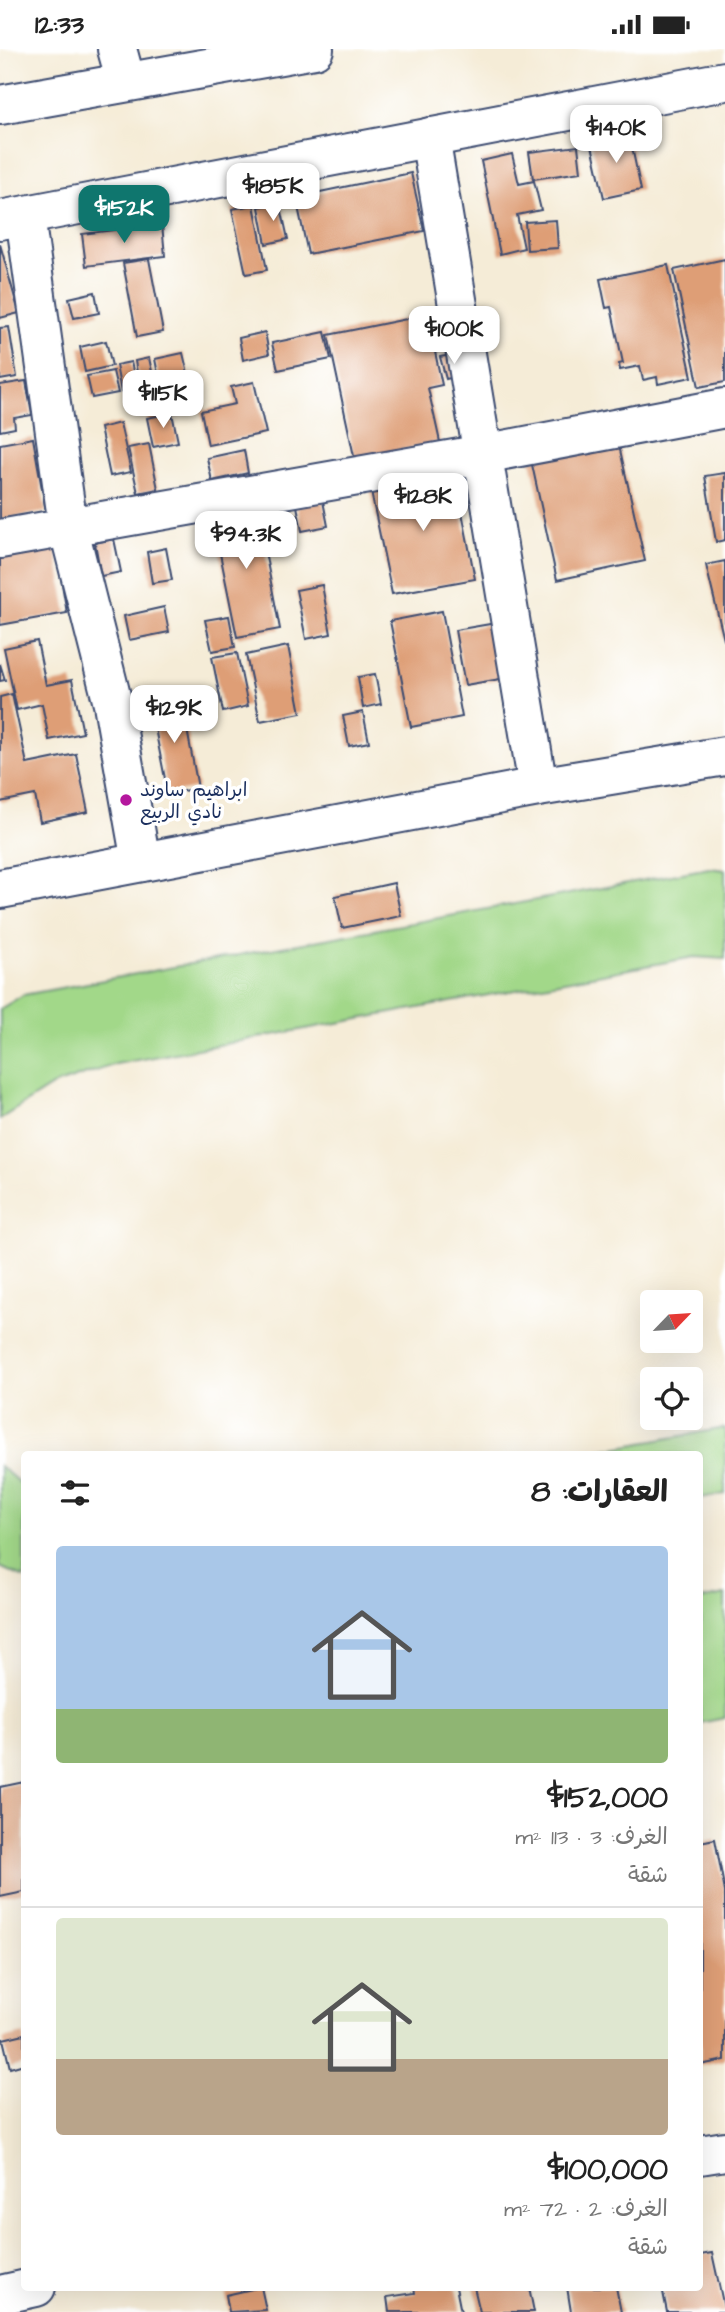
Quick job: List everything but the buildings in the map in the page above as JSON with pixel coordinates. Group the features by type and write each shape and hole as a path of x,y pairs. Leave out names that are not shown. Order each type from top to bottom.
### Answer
{"street":[{"path":"0,105 121,66 314,49"},
{"path":"141,862 113,704 68,526 12,218 725,81"},
{"path":"430,138 537,787"},
{"path":"0,539 483,454 725,408"},
{"path":"0,889 537,787 725,756"},
{"path":"703,2155 725,2151"},
{"path":"0,2295 21,2290"}],"green space":[{"path":"709,868 725,870 725,959 694,957 116,1064 52,1086 0,1119 0,1009 23,995"},
{"path":"725,1428 725,1494 703,1498 703,1451 598,1451"},
{"path":"0,1466 21,1484 21,1577 0,1567"},
{"path":"725,1595 725,1718 703,1722 703,1599"}],"place":[{"name":"ابراهيم ساوند نادي الربيع","path":"126,800"}]}
